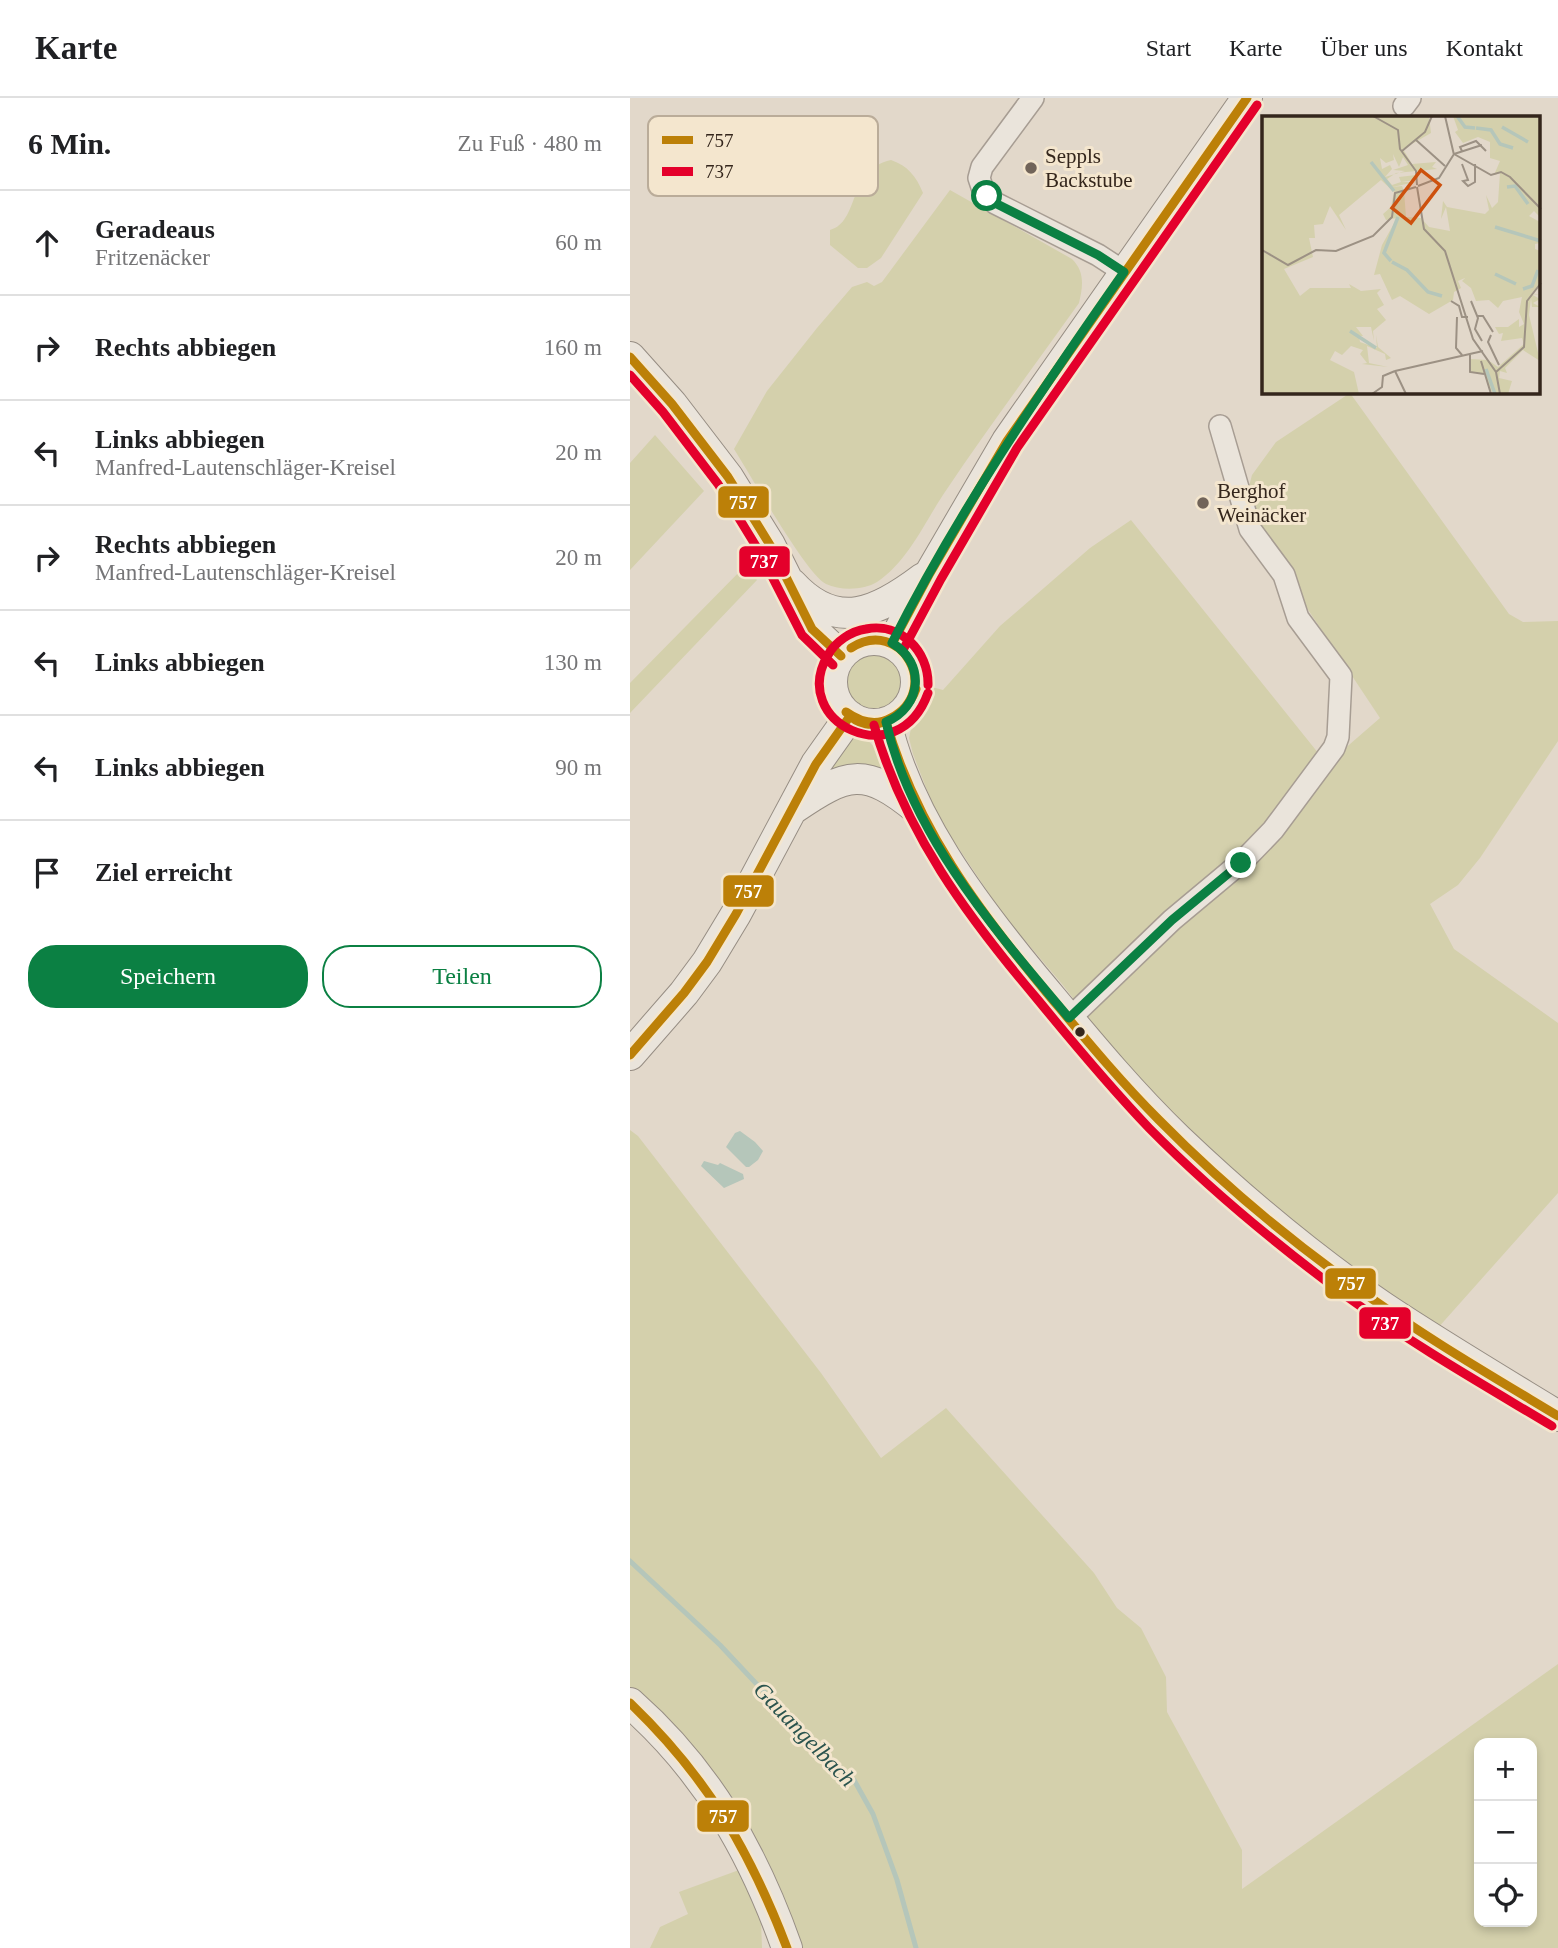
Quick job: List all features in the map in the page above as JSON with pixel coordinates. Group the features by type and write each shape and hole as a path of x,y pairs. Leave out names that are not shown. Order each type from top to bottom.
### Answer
{"main road":[{"path":"892,643 995,461 1038,395 1247,98"},
{"path":"630,357 672,404 728,477 797,588 812,629 841,656"},
{"path":"797,588 833,610 863,612 880,607 930,573"},
{"path":"864,641 892,643 910,659 916,681 914,696 906,709 886,722 867,723 849,716 839,705 833,692 832,676 841,656 851,646 864,641"},
{"path":"630,1055 707,962 816,764 849,716"},
{"path":"886,722 893,748 921,813 944,854 994,927 1133,1093 1177,1138 1278,1227 1382,1306 1558,1416"},
{"path":"791,811 832,783 854,779 887,786 921,813"},
{"path":"630,1703 688,1762 725,1814 759,1874 787,1948"}],"street":[{"path":"1033,98 982,167 979,177 982,187 995,203 1098,255 1124,272"},
{"path":"1069,1018 1172,920 1266,839 1327,758 1338,737 1341,676 1298,618 1284,575 1250,529 1220,426"}],"shaded area":[{"path":"891,160 902,165 911,172 923,193 881,258 867,268 858,268 830,245 830,230 846,217 855,196 878,196 878,166"},
{"path":"950,190 1072,259 1082,280 1079,303 979,442 898,563 872,585 852,589 838,588 826,584 805,562 734,449 767,391 817,328 852,287 867,282 874,286 882,282"},
{"path":"1351,394 1509,614 1523,622 1558,621 1558,741 1480,858 1458,885 1430,904 1454,949 1558,1023 1558,1193 1437,1329 1305,1238 1152,1099 1062,984 1004,916 937,816 909,738 913,719 932,687 943,690 1000,626 1090,548 1131,520 1327,764 1380,718 1265,545 1247,494 1252,475 1276,442"},
{"path":"655,435 704,491 630,570 630,463"},
{"path":"746,565 757,580 630,713 630,683"},
{"path":"868,650 880,650 896,659 903,669 903,693 896,703 880,712 868,712 857,707 848,698 843,687 843,675 848,664 857,655"},
{"path":"863,735 875,748 889,776 819,780 847,742"},
{"path":"630,1130 638,1136 821,1373 881,1458 946,1408 1094,1573 1117,1608 1141,1628 1166,1677 1167,1712 1242,1850 1242,1889 1558,1664 1558,1948 797,1948 670,1728 630,1688"},
{"path":"740,1131 763,1151 758,1160 749,1167 726,1147 735,1133"},
{"path":"704,1161 718,1165 720,1163 743,1174 744,1179 724,1188 701,1166"},
{"path":"739,1870 761,1921 762,1948 650,1948 660,1927 688,1914 679,1892"}],"waterway":[{"name":"Gauangelbach","path":"630,1561 720,1645 812,1743 854,1780 873,1814 897,1880 916,1948"}],"transit line":[{"name":"757","path":"892,644 1007,441 1247,98"},
{"name":"737","path":"903,650 1017,448 1257,105"},
{"name":"757","path":"630,357 672,404 728,477 770,545 812,629 841,656"},
{"name":"737","path":"630,375 663,412 718,484 759,551 802,635 833,665"},
{"name":"737","path":"928,685 924,661 918,650 901,635 878,628 855,632 839,642 828,655 820,679 823,701 834,718 852,730 873,735 894,731 913,718 928,693"},
{"name":"757","path":"846,712 868,722 885,721 906,706 914,691 914,675 909,660 899,649 886,642 869,641 851,648"},
{"name":"757","path":"846,712 855,720 866,724 886,721 904,708 916,689"},
{"name":"757","path":"630,1055 707,962 736,914 816,764 850,716"},
{"name":"757","path":"886,722 914,797 932,832 973,898 1047,993 1144,1105 1230,1187 1331,1269 1431,1338 1558,1416"},
{"name":"737","path":"874,725 903,802 941,872 963,905 1065,1033 1149,1128 1244,1216 1346,1296 1422,1347 1552,1426"},
{"name":"757","path":"630,1703 682,1759 723,1816 757,1878 787,1948"}],"place":[{"name":"Seppls Backstube","path":"1031,168"},
{"name":"Berghof Weinäcker","path":"1203,503"}],"route":[{"path":"987,196 995,203 1098,255 1124,272 988,470 892,643 910,659 916,681 914,696 906,709 886,722 893,748 921,813 944,854 1006,943 1069,1018 1172,920 1241,863"}]}
